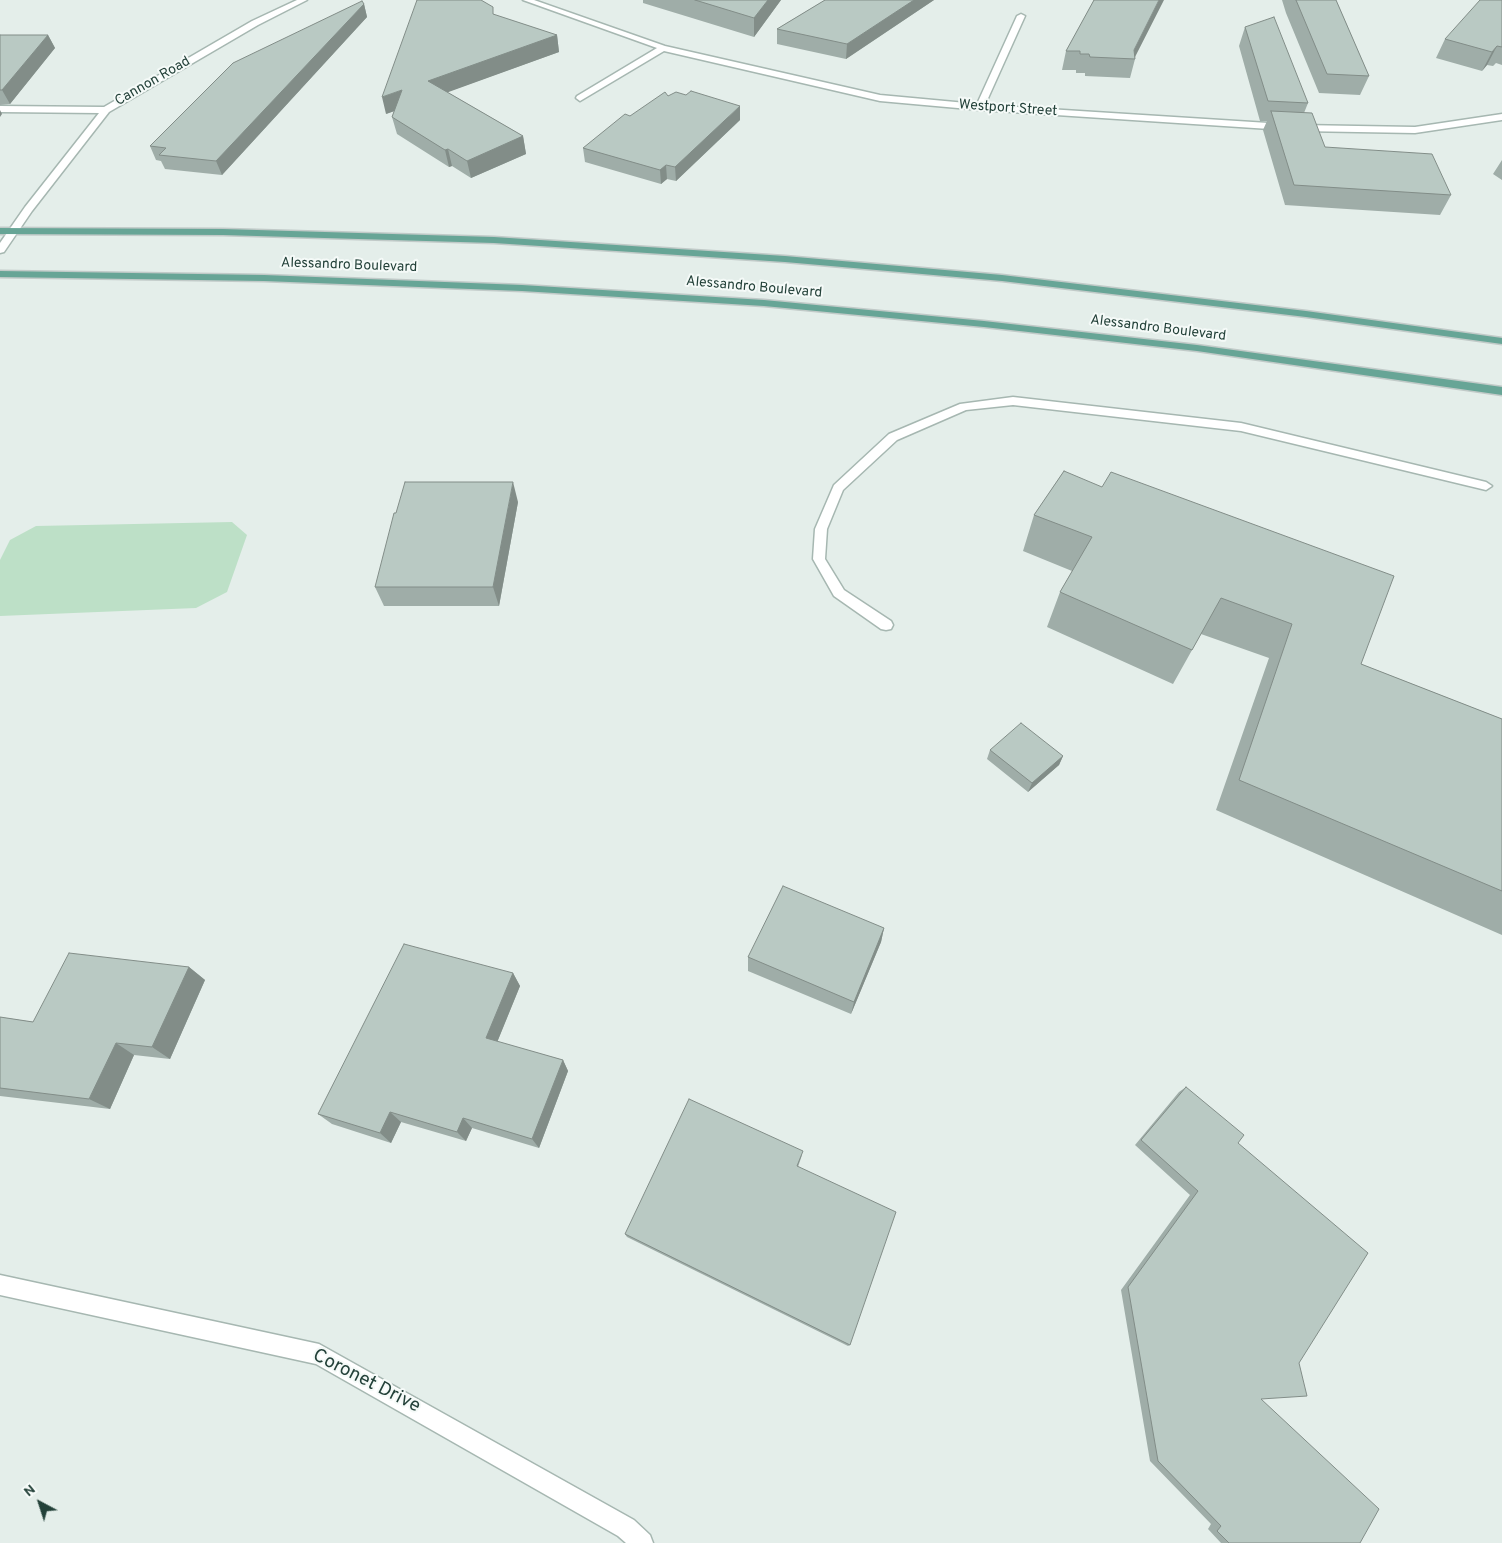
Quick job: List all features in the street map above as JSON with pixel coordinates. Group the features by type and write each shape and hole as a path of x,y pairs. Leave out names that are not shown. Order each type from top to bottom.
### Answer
{"main road":[{"name":"Alessandro Boulevard","path":"0,231 223,232 494,240 785,259 1002,278 1306,314 1502,341"},
{"name":"Alessandro Boulevard","path":"0,274 264,278 522,288 764,303 984,324 1197,348 1502,391"}],"street":[{"name":"Cannon Road","path":"0,250 106,110 255,23 303,0"},
{"name":"Westport Street","path":"527,0 663,48 880,98 980,107 1300,128 1415,130 1486,121 1502,117"},
{"path":"980,107 1020,16"},
{"path":"580,98 663,48"},
{"path":"0,109 106,110"},
{"path":"886,625 839,593 819,558 821,529 838,488 893,437 964,407 1013,401 1241,427 1486,486"},
{"name":"Coronet Drive","path":"0,1285 319,1354 626,1528 642,1543"}],"green space":[{"path":"232,522 247,535 227,592 196,608 0,616 0,560 10,540 36,526"}],"building":[{"path":"417,0 481,0 493,7 493,14 557,35 428,81 523,136 467,161 448,149 445,150 392,117 402,90 382,97"},
{"path":"695,0 768,0 754,18"},
{"path":"825,0 914,0 847,44 777,29"},
{"path":"1094,0 1159,0 1134,50 1135,59 1090,57 1089,54 1080,54 1080,51 1066,51"},
{"path":"1296,0 1336,0 1369,76 1327,74"},
{"path":"1480,0 1502,0 1502,47 1497,46 1492,52 1445,39"},
{"path":"362,1 364,4 216,161 159,155 166,148 150,146 233,63"},
{"path":"1274,17 1308,103 1268,101 1245,27"},
{"path":"0,35 48,35 2,90 0,90"},
{"path":"691,91 740,106 675,167 666,165 660,170 583,148 625,114 630,116 665,92 668,96 676,92 686,95"},
{"path":"1271,111 1312,113 1325,147 1432,154 1451,195 1294,185"},
{"path":"1064,471 1102,487 1111,472 1394,576 1361,664 1502,719 1502,891 1239,780 1292,624 1221,598 1192,650 1060,592 1092,537 1034,515"},
{"path":"405,482 513,482 493,587 375,587 394,513 396,513"},
{"path":"1021,723 1063,756 1032,783 990,750"},
{"path":"783,886 884,928 854,1002 748,957"},
{"path":"404,944 513,973 486,1038 563,1060 532,1139 463,1118 457,1132 390,1112 380,1133 318,1114"},
{"path":"69,953 189,967 152,1047 116,1043 89,1099 0,1088 0,1017 33,1022"},
{"path":"1186,1087 1244,1135 1238,1143 1368,1253 1299,1363 1307,1396 1261,1399 1379,1509 1360,1543 1229,1543 1217,1531 1221,1526 1158,1461 1128,1287 1198,1191 1141,1140"},
{"path":"689,1099 803,1151 797,1166 896,1212 850,1345 625,1234"}]}
